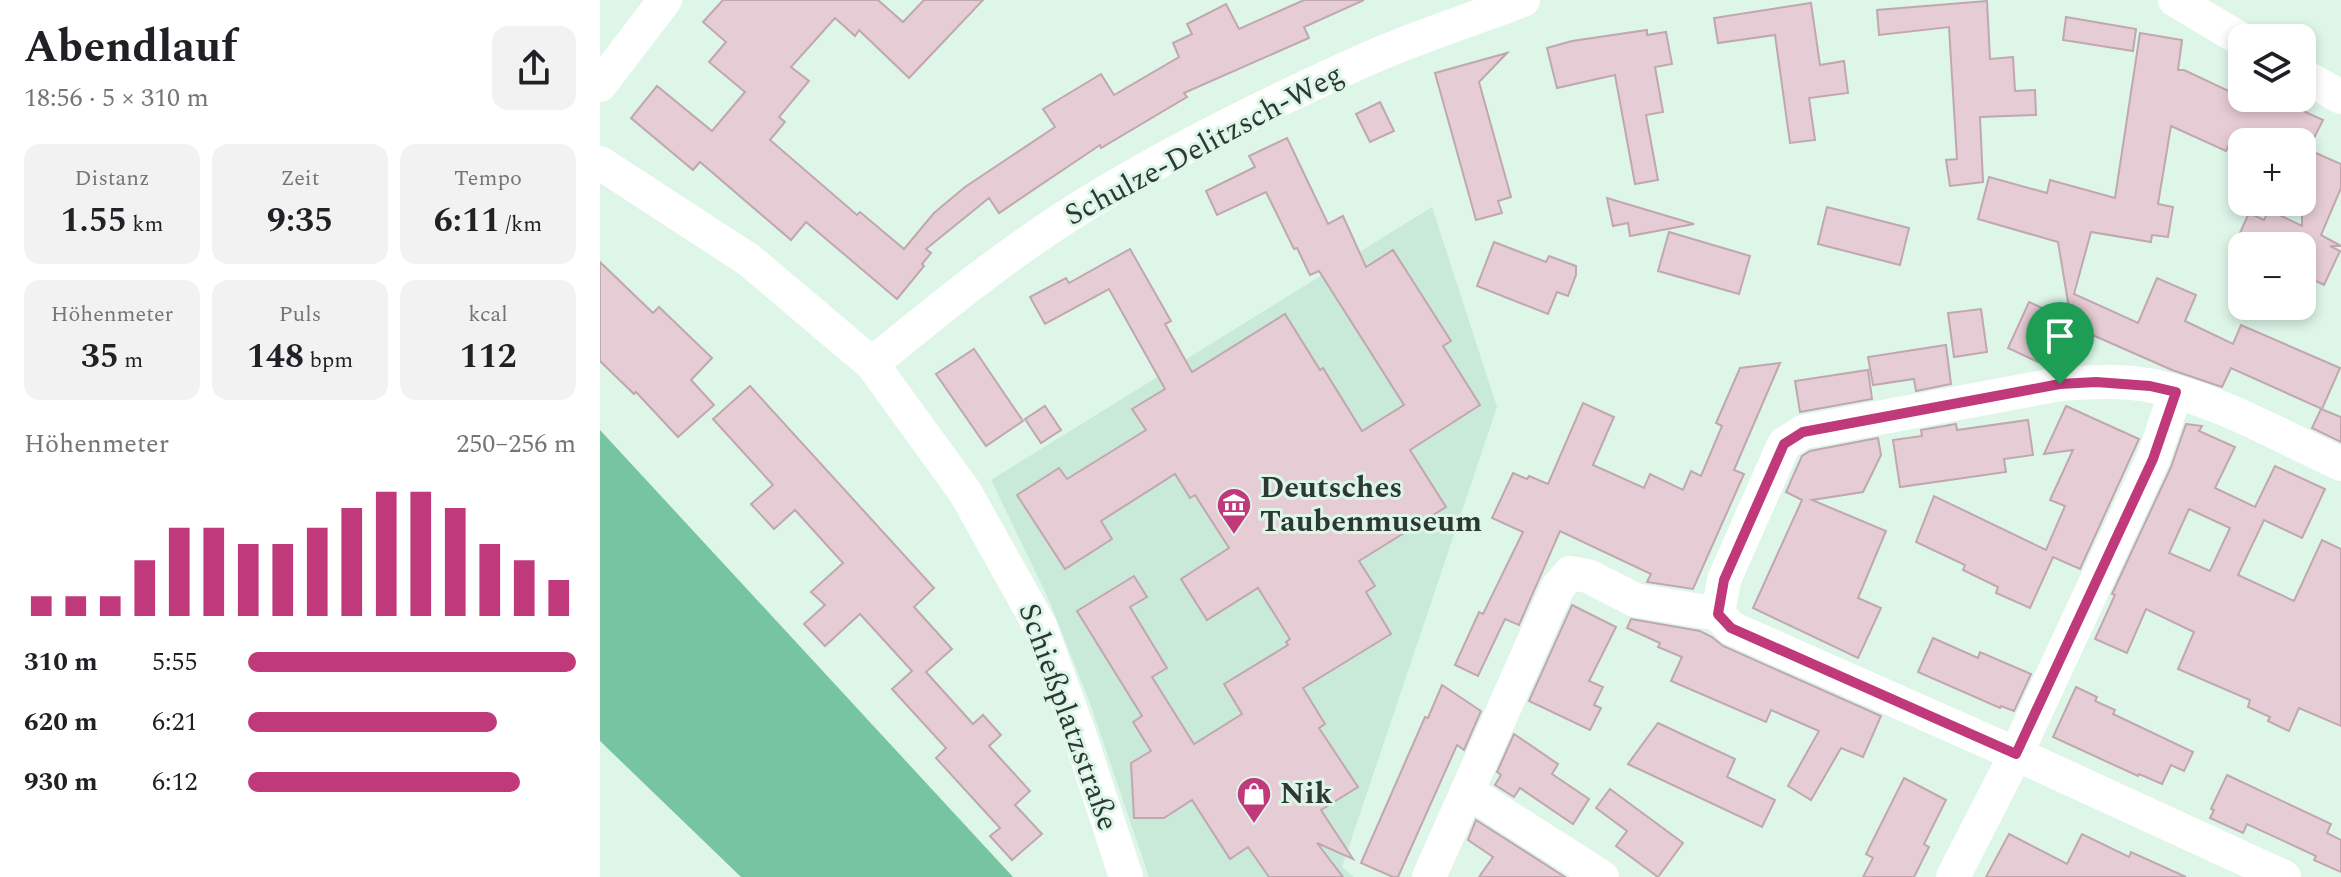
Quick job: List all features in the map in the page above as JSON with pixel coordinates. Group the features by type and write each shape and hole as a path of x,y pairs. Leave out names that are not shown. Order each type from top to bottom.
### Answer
{"street":[{"path":"600,85 665,0"},
{"name":"Schulze-Delitzsch-Weg","path":"872,364 934,312 1044,232 1106,192 1208,136 1366,60 1523,0"},
{"path":"2175,0 2228,32"},
{"path":"2316,83 2341,97"},
{"name":"Schießplatzstraße","path":"600,163 749,260 872,364 965,492 1040,626 1126,877"},
{"path":"1718,614 1724,580 1784,444 1803,432 2060,384 2096,382 2150,386 2201,399 2341,464"},
{"path":"1953,877 2016,754 2153,459 2176,392"},
{"path":"1429,877 1558,587 1570,573 1588,576 1635,600 1718,614 1731,628 2284,877"},
{"path":"1467,791 1602,877"}],"shaded area":[{"path":"1432,207 1497,407 1342,867 1354,877 1149,877 1091,706 1049,600 991,480"}],"green space":[{"path":"600,430 1013,877 741,877 600,741"}],"building":[{"path":"723,0 878,0 903,22 924,0 983,0 909,78 859,30 855,36 835,18 791,67 809,81 779,117 785,122 770,140 857,215 860,212 904,249 934,213 965,187 1055,127 1043,109 1101,74 1114,95 1179,57 1173,43 1192,34 1187,24 1226,4 1239,29 1304,0 1364,0 1304,27 1309,38 1184,93 1187,97 1101,148 1100,145 999,213 989,198 926,249 931,253 922,264 924,266 897,299 806,222 791,240 700,162 693,170 631,118 657,86 712,131 745,92 709,62 726,42 703,22"},
{"path":"1987,1 1990,59 2013,57 2015,91 2035,90 2036,115 1980,117 1983,182 1950,186 1946,160 1957,159 1949,27 1879,35 1877,10"},
{"path":"1811,3 1820,65 1844,61 1848,93 1809,98 1815,140 1790,143 1775,35 1718,43 1714,18"},
{"path":"2066,17 2136,29 2133,51 2063,40"},
{"path":"1647,30 1647,35 1666,32 1672,64 1655,67 1663,112 1646,115 1658,180 1635,184 1615,75 1557,88 1547,48 1572,41"},
{"path":"2140,33 2182,40 2178,70 2228,91 2228,112 2305,112 2323,120 2316,134 2316,128 2228,128 2226,151 2171,126 2158,204 2173,207 2168,237 2152,235 2151,242 2091,232 2074,294 2138,323 2157,278 2196,295 2185,321 2233,344 2241,325 2340,368 2322,409 2231,368 2222,387 2172,370 2072,326 2058,242 1978,219 1989,177 2047,193 2050,180 2115,198"},
{"path":"1507,53 1479,82 1511,197 1498,201 1502,213 1476,220 1435,73"},
{"path":"1380,102 1394,131 1370,142 1356,114"},
{"path":"1287,138 1328,224 1343,216 1366,267 1393,250 1451,341 1443,346 1480,405 1410,450 1446,507 1359,561 1375,586 1366,592 1391,634 1303,688 1325,724 1319,728 1358,787 1321,810 1353,859 1317,843 1343,877 1269,877 1248,847 1230,859 1192,800 1164,818 1134,818 1131,763 1151,751 1133,722 1142,716 1077,611 1134,576 1147,597 1130,607 1167,668 1152,677 1194,744 1242,714 1224,684 1288,645 1286,642 1290,639 1258,588 1207,620 1181,579 1229,548 1195,495 1190,498 1175,474 1101,521 1112,539 1065,569 1017,495 1059,468 1067,479 1146,430 1132,409 1165,389 1109,289 1045,324 1030,297 1066,278 1069,283 1130,249 1171,321 1165,324 1192,372 1285,314 1362,431 1404,405 1319,271 1310,275 1266,192 1217,215 1206,191 1255,167 1249,156"},
{"path":"2316,153 2341,164 2341,188 2321,235 2341,246 2330,246 2340,251 2324,285 2316,281 2316,232 2240,232 2248,216 2264,220 2266,216 2281,216 2302,226 2302,216 2316,216"},
{"path":"1607,198 1694,224 1630,236 1628,223 1613,226"},
{"path":"1827,207 1909,228 1900,265 1818,244"},
{"path":"1669,232 1750,256 1739,294 1658,271"},
{"path":"1494,242 1546,262 1549,256 1576,266 1568,296 1557,292 1548,314 1477,286"},
{"path":"600,262 653,313 659,307 712,358 691,380 714,405 678,437 636,392 634,394 600,361"},
{"path":"2029,302 2060,316 2038,362 2008,348"},
{"path":"1981,309 1987,352 1954,357 1948,313"},
{"path":"1946,345 1951,384 1916,391 1914,379 1873,385 1868,357"},
{"path":"974,349 1023,421 986,446 936,374"},
{"path":"1780,363 1734,470 1744,474 1693,589 1647,582 1651,574 1560,531 1519,625 1505,619 1478,676 1455,665 1479,612 1483,614 1523,532 1492,518 1513,473 1548,484 1583,403 1614,417 1593,465 1644,488 1650,474 1683,490 1691,471 1701,476 1722,426 1716,423 1740,368"},
{"path":"1868,370 1872,399 1800,412 1795,381"},
{"path":"750,386 934,588 914,607 952,649 926,672 973,724 983,715 1001,735 989,746 1030,791 1015,805 1042,834 1012,860 990,836 1000,828 936,758 946,748 892,689 912,671 860,614 825,646 804,624 825,605 811,592 843,563 795,510 774,529 751,504 773,485 713,419"},
{"path":"1045,406 1061,430 1041,443 1025,419"},
{"path":"2066,406 2139,439 2080,569 2053,557 2030,608 1996,593 1998,587 1963,570 1965,565 1916,542 1934,496 2046,550 2065,506 2050,500 2073,450 2044,454"},
{"path":"2321,409 2341,417 2341,442 2312,428"},
{"path":"2028,420 2033,455 2004,459 2006,472 1900,487 1893,440 1922,436 1921,430 1956,424 1957,430"},
{"path":"2186,424 2202,426 2199,431 2235,447 2215,488 2255,507 2275,466 2325,489 2302,538 2264,520 2238,575 2294,601 2322,540 2341,549 2341,726 2299,708 2289,731 2268,721 2270,717 2248,707 2250,700 2178,669 2194,632 2146,609 2127,653 2095,639 2115,595 2112,594 2171,467","holes":["2189,509 2230,528 2210,571 2169,553"]},
{"path":"1878,438 1881,455 1863,492 1812,500 1886,531 1858,598 1881,608 1858,658 1753,608 1802,500 1786,492 1802,456 1810,451"},
{"path":"1572,605 1616,627 1589,681 1603,687 1594,705 1601,708 1590,730 1529,701"},
{"path":"1631,619 1700,631 1723,646 1881,716 1863,757 1841,748 1811,800 1788,786 1819,731 1771,710 1766,722 1671,681 1682,657 1627,628"},
{"path":"1933,638 1978,658 1980,652 2031,674 2014,711 2000,708 1918,672"},
{"path":"1442,685 1481,711 1464,750 1457,745 1398,877 1393,877 1361,863"},
{"path":"2076,687 2097,697 2095,701 2115,710 2113,714 2193,752 2184,771 2171,765 2162,784 2053,737"},
{"path":"1658,723 1735,759 1727,777 1775,800 1762,827 1628,764"},
{"path":"1514,734 1558,764 1552,774 1589,799 1573,824 1520,788 1514,797 1495,785 1501,775 1497,772"},
{"path":"2227,775 2331,824 2327,833 2341,840 2341,872 2314,860 2316,856 2247,824 2243,833 2210,818"},
{"path":"1904,778 1946,800 1924,844 1929,847 1914,877 1863,877 1873,858 1866,854"},
{"path":"1610,789 1683,843 1658,877 1616,846 1627,831 1596,808"},
{"path":"1476,820 1565,877 1479,877 1493,857 1468,840"},
{"path":"2009,834 2067,864 2082,834 2129,857 2131,852 2186,877 1986,877"}],"place":[{"name":"Deutsches Taubenmuseum","path":"1234,536"},
{"name":"Nik","path":"1254,825"}],"route":[{"path":"2096,382 2150,386 2176,392 2153,459 2016,754 1731,628 1718,614 1724,580 1784,444 1803,432 2060,384 2096,382"}]}
